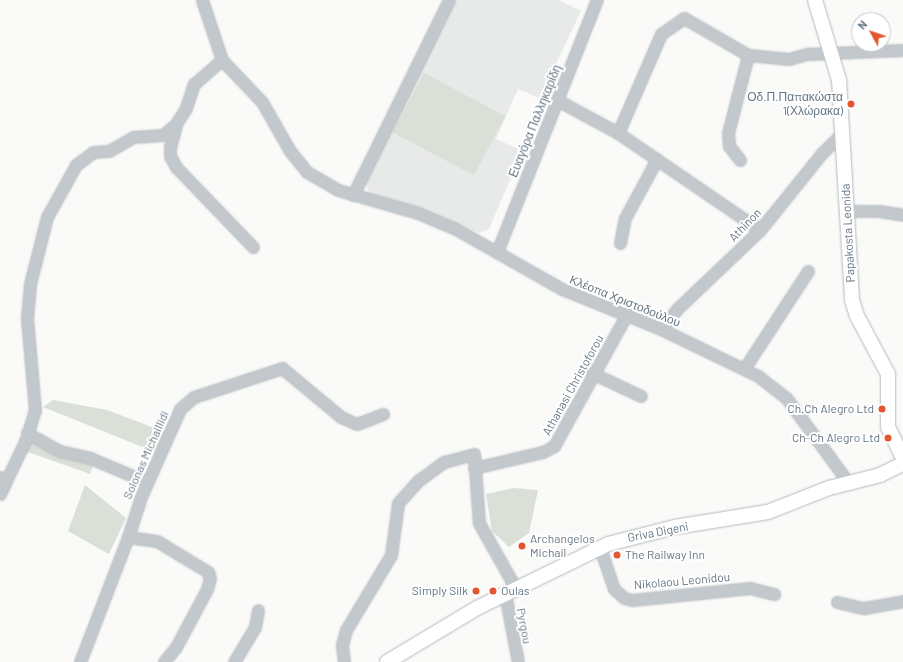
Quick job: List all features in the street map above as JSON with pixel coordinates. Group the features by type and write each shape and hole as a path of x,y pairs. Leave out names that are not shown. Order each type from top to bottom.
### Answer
{"main road":[{"name":"Papakosta Leonida","path":"815,0 839,80 852,300 857,316 888,374 888,427 903,458"},
{"name":"Griva Digeni","path":"386,662 451,622 600,548 641,534 768,512 848,482 880,475 903,464"}],"street":[{"path":"202,0 222,60 194,84 192,95 176,124 170,147 170,156 176,167 253,247"},
{"path":"353,195 449,0"},
{"name":"Ευαγόρα Παλληκαρίδη","path":"497,252 597,0"},
{"path":"618,133 660,34 684,18 748,55 789,59 807,54 903,50"},
{"path":"740,160 729,146 728,133 748,55"},
{"name":"Κλέοπα Χριστοδούλου","path":"222,60 262,102 298,162 321,182 353,195 436,220 497,252 562,290 627,314 661,329 770,383 787,399 848,482"},
{"path":"557,100 618,133 760,230"},
{"path":"0,494 3,479 27,433 35,410 27,318 30,284 47,217 76,165 93,152 109,151 133,137 164,135 176,124"},
{"name":"Athinon","path":"661,329 677,309 760,230 822,153 842,134"},
{"path":"620,243 625,218 657,159"},
{"path":"846,211 879,211 903,215"},
{"path":"744,369 808,271"},
{"name":"Athanasi Christoforou","path":"474,468 543,452 554,446 592,374 627,314"},
{"name":"Solonas Michaillidi","path":"80,662 128,537 135,510 147,482 180,409 194,397 282,368 342,416 357,424 383,414"},
{"path":"592,374 641,396"},
{"path":"27,433 60,452 90,458 147,482"},
{"path":"344,662 342,645 346,630 387,565 394,544 396,510 403,496 419,480 444,462 474,454 474,468"},
{"name":"Pyrgou","path":"474,468 479,523 511,592 518,662"},
{"path":"128,537 157,541 208,572 210,578 207,589 176,647 164,662"},
{"name":"Nikolaou Leonidou","path":"600,548 614,589 624,598 632,600 750,588 774,594"},
{"path":"837,602 864,608 903,601"},
{"path":"234,662 256,627 258,610"}],"shaded area":[{"path":"455,0 559,0 581,11 540,98 518,89 496,139 516,148 521,154 489,229 480,233 369,193 364,181"},
{"path":"424,73 505,116 474,175 393,132"},
{"path":"53,400 107,410 165,432 155,452 43,407"},
{"path":"31,441 93,466 90,474 25,451"},
{"path":"85,485 126,518 109,554 68,531"},
{"path":"513,488 538,490 529,533 509,547 492,531 486,494"}],"place":[{"name":"Οδ.Π.Παπακώστα 1(Χλώρακα)","path":"851,104"},
{"name":"Ch.Ch Alegro Ltd","path":"882,409"},
{"name":"Ch-Ch Alegro Ltd","path":"888,438"},
{"name":"Archangelos Michail","path":"522,546"},
{"name":"The Railway Inn","path":"617,555"},
{"name":"Simply Silk","path":"476,591"},
{"name":"Oulas","path":"493,591"}]}
